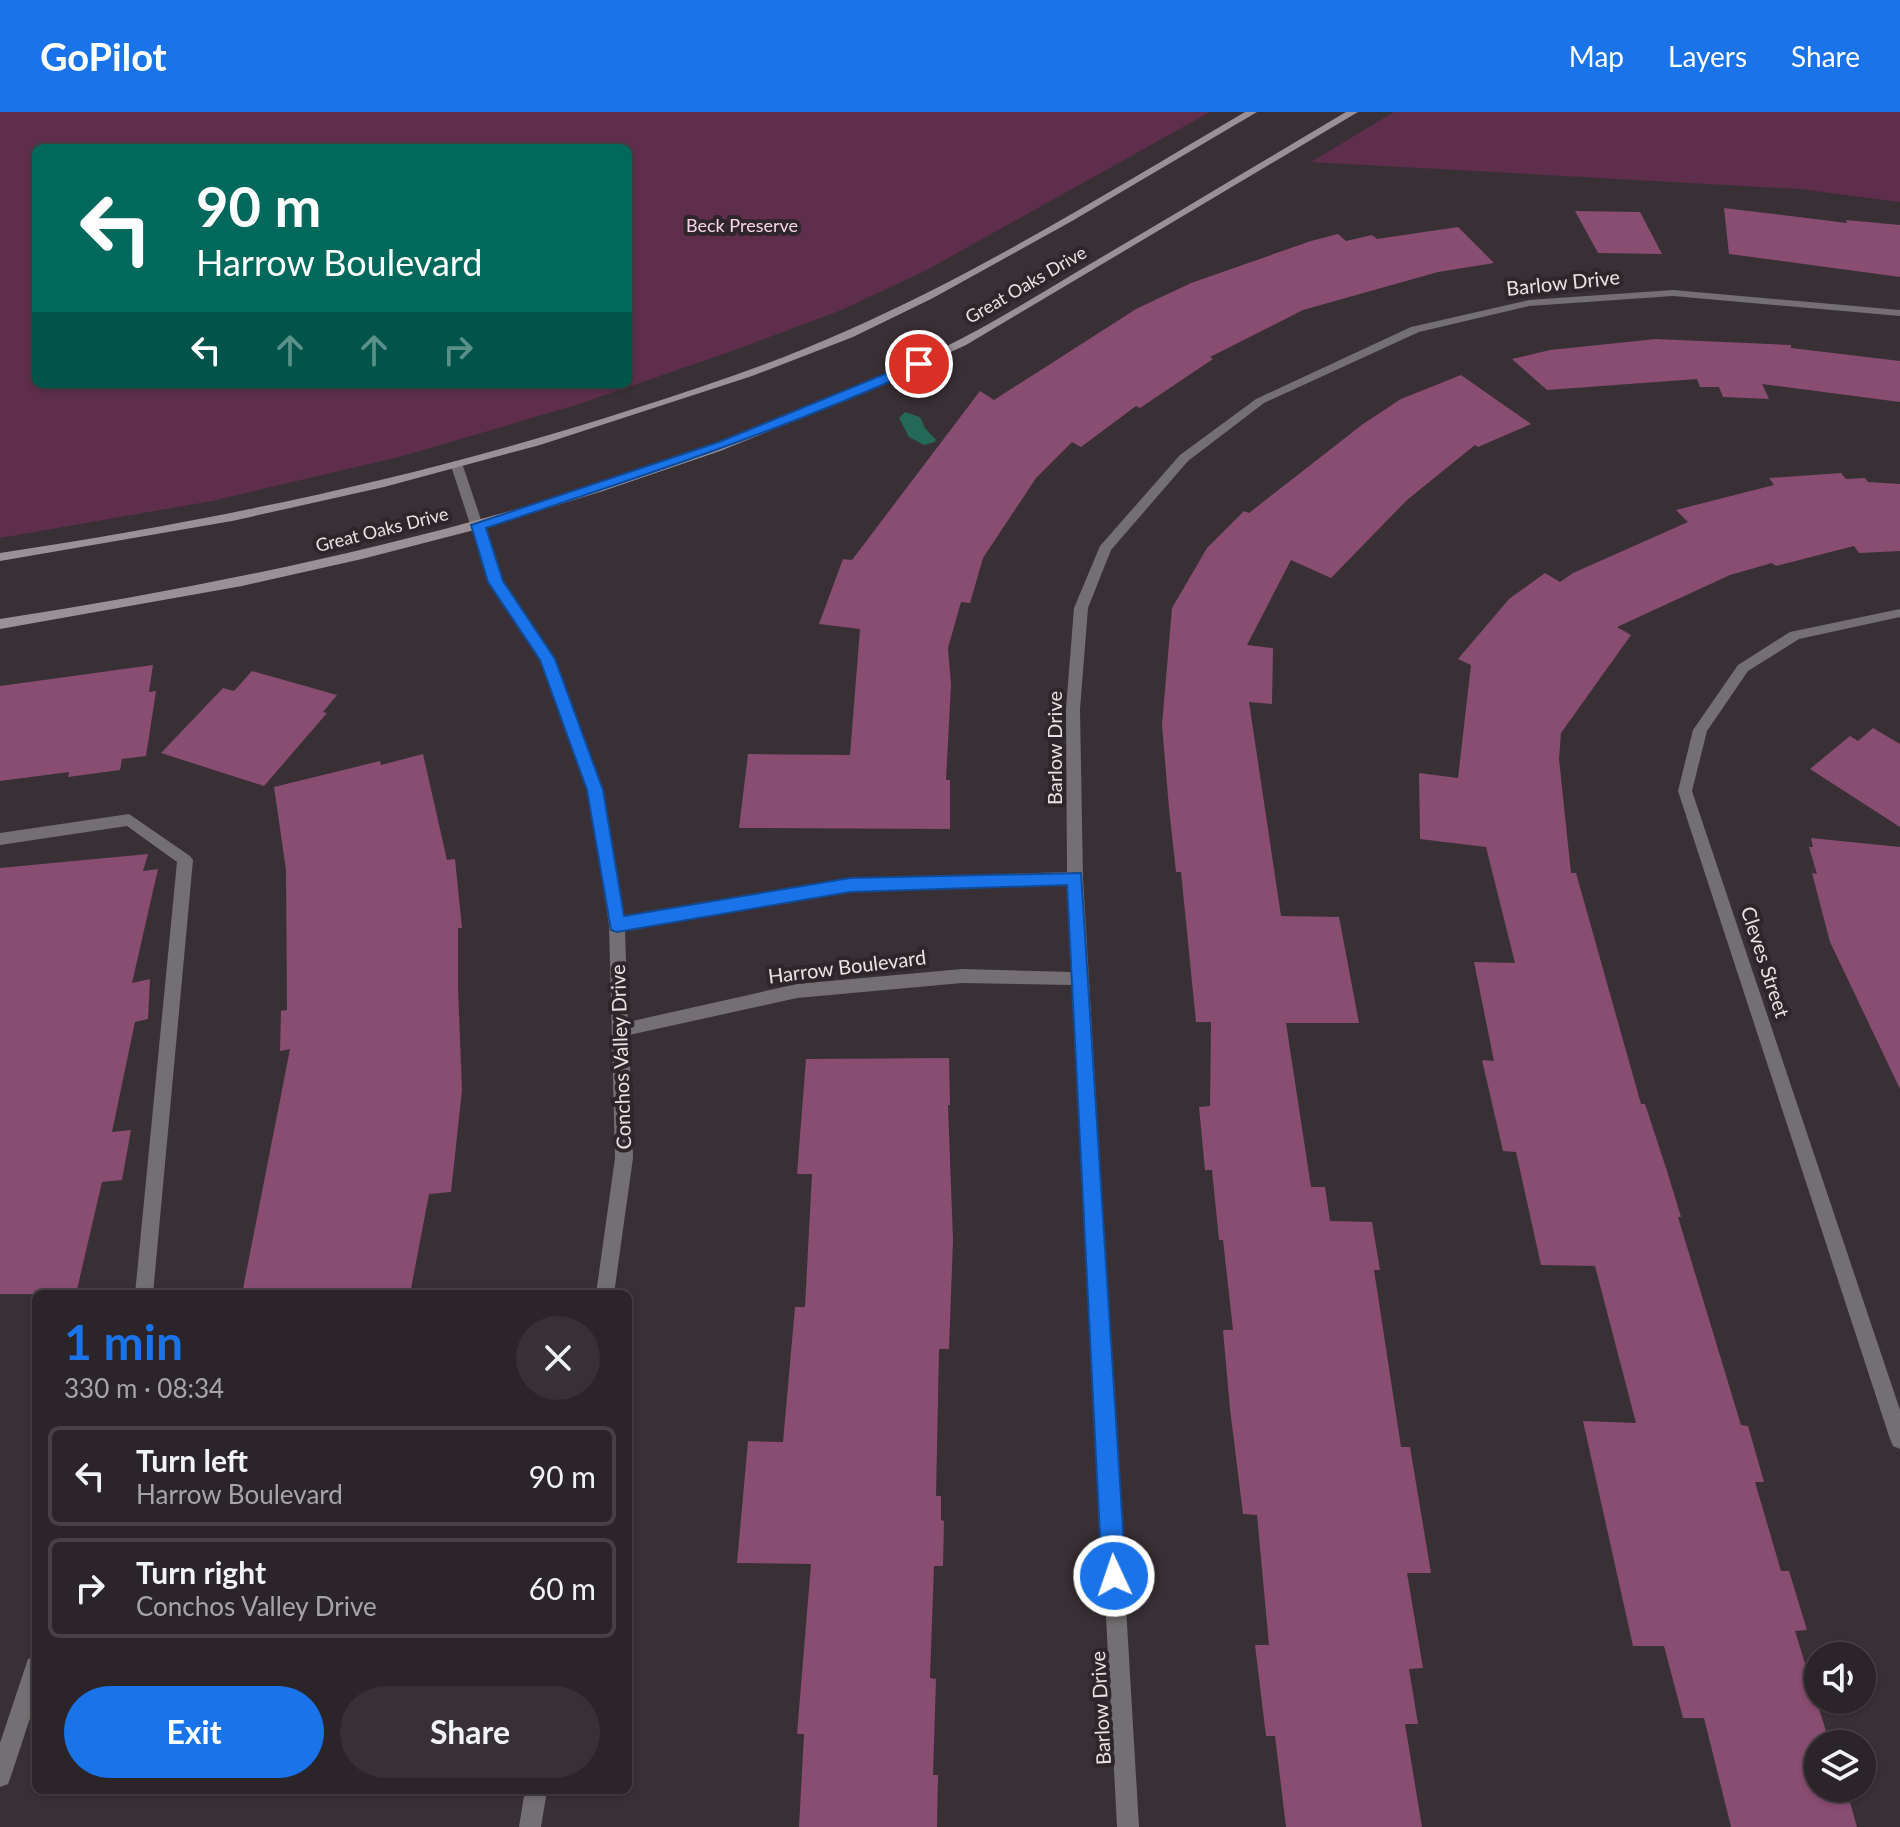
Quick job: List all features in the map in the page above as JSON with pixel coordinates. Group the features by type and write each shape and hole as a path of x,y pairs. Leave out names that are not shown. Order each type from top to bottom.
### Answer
{"street":[{"name":"Great Oaks Drive","path":"0,557 89,545 234,518 457,466 729,382 867,325 991,263 1252,112"},
{"name":"Great Oaks Drive","path":"0,624 131,604 321,564 478,525 724,445 840,399 945,352 1353,112"},
{"name":"Barlow Drive","path":"1128,1827 1075,878 1073,709 1081,608 1105,549 1184,458 1260,401 1415,329 1529,303 1673,293 1900,313"},
{"name":"Conchos Valley Drive","path":"457,466 496,582 547,659 595,790 617,925 624,1158 606,1290"},
{"name":"Cleves Street","path":"1900,613 1795,635 1743,668 1700,730 1685,791 1900,1439"},
{"path":"0,839 129,820 185,860 144,1290"},
{"path":"617,925 850,885 1075,878"},
{"name":"Harrow Boulevard","path":"621,1030 797,991 962,976 1081,979"},
{"path":"0,1776 32,1679"},
{"path":"530,1827 535,1794"}],"green space":[{"name":"Beck Preserve","path":"0,112 1210,112 923,272 839,311 632,386 632,144 32,144 32,388 625,388 403,456 212,501 0,538"},
{"path":"1394,112 1900,112 1900,202 1800,189 1311,162"}],"shaded area":[{"path":"905,412 920,417 935,442 924,445 909,437 899,418"}],"building":[{"path":"1724,208 1847,223 1846,220 1900,225 1900,277 1729,254"},
{"path":"1575,211 1640,212 1662,254 1598,253"},
{"path":"1458,227 1494,263 1438,272 1303,310 1210,357 1213,359 1140,408 1136,406 1081,447 1072,442 1036,478 983,558 970,603 961,602 948,648 951,685 946,780 950,780 950,829 739,828 748,754 850,755 860,629 819,624 843,559 852,560 980,391 994,400 1136,309 1191,283 1311,241 1338,234 1346,241 1372,235 1377,239"},
{"path":"1656,339 1791,345 1791,348 1900,361 1900,402 1762,384 1769,399 1723,397 1719,387 1700,387 1697,379 1547,390 1512,359 1550,350"},
{"path":"1461,375 1531,424 1478,447 1475,445 1407,500 1331,578 1291,560 1247,645 1273,648 1272,704 1249,702 1281,916 1339,917 1359,1023 1286,1023 1311,1187 1325,1187 1330,1221 1372,1222 1380,1270 1374,1270 1401,1447 1410,1447 1431,1573 1407,1573 1423,1668 1409,1669 1418,1724 1405,1724 1422,1827 1286,1827 1275,1736 1266,1736 1255,1645 1269,1645 1257,1515 1243,1514 1223,1330 1233,1330 1223,1240 1219,1240 1212,1170 1205,1170 1199,1107 1210,1106 1211,1022 1196,1022 1181,872 1176,872 1169,808 1162,725 1172,608 1207,548 1244,511 1249,513 1363,424 1401,399"},
{"path":"1841,473 1846,479 1865,478 1868,482 1900,484 1900,551 1859,553 1854,546 1776,566 1772,563 1730,575 1617,627 1631,635 1561,733 1559,759 1571,873 1576,873 1641,1104 1645,1104 1667,1171 1741,1425 1748,1426 1764,1482 1755,1482 1781,1571 1789,1571 1807,1630 1795,1631 1804,1660 1804,1714 1821,1714 1826,1730 1804,1730 1804,1802 1850,1802 1857,1827 1731,1827 1704,1718 1683,1718 1664,1646 1633,1646 1583,1421 1636,1423 1595,1266 1541,1265 1516,1152 1503,1151 1482,1060 1494,1061 1474,962 1515,963 1486,847 1420,839 1419,773 1458,778 1471,665 1458,659 1509,599 1545,573 1560,582 1573,573 1688,522 1676,510 1774,485 1769,478"},
{"path":"153,665 149,692 156,691 146,756 122,759 120,770 68,777 69,772 0,781 0,686"},
{"path":"252,671 337,695 323,712 327,713 264,786 161,753 223,688 234,691"},
{"path":"1873,728 1900,744 1900,827 1810,769 1850,736 1858,741"},
{"path":"423,754 447,860 455,859 462,928 458,928 458,988 462,1090 451,1192 429,1194 411,1290 243,1290 290,1049 280,1051 281,1011 287,1010 286,870 274,787 380,761 381,765"},
{"path":"1811,838 1900,847 1900,1089 1830,942 1812,873 1817,874 1809,847 1813,847"},
{"path":"148,854 143,871 158,869 132,983 150,979 148,1019 135,1022 112,1132 131,1130 122,1180 102,1182 77,1290 0,1294 0,868"},
{"path":"949,1058 953,1240 949,1349 939,1349 936,1496 941,1496 941,1520 944,1521 943,1566 934,1566 930,1678 936,1679 933,1775 938,1775 937,1827 799,1827 804,1734 797,1734 811,1564 737,1563 748,1441 783,1442 795,1307 805,1307 812,1174 797,1174 806,1059"}],"route":[{"path":"919,364 724,445 478,525 496,582 547,659 595,790 617,925 850,885 1075,878 1114,1576"}]}
